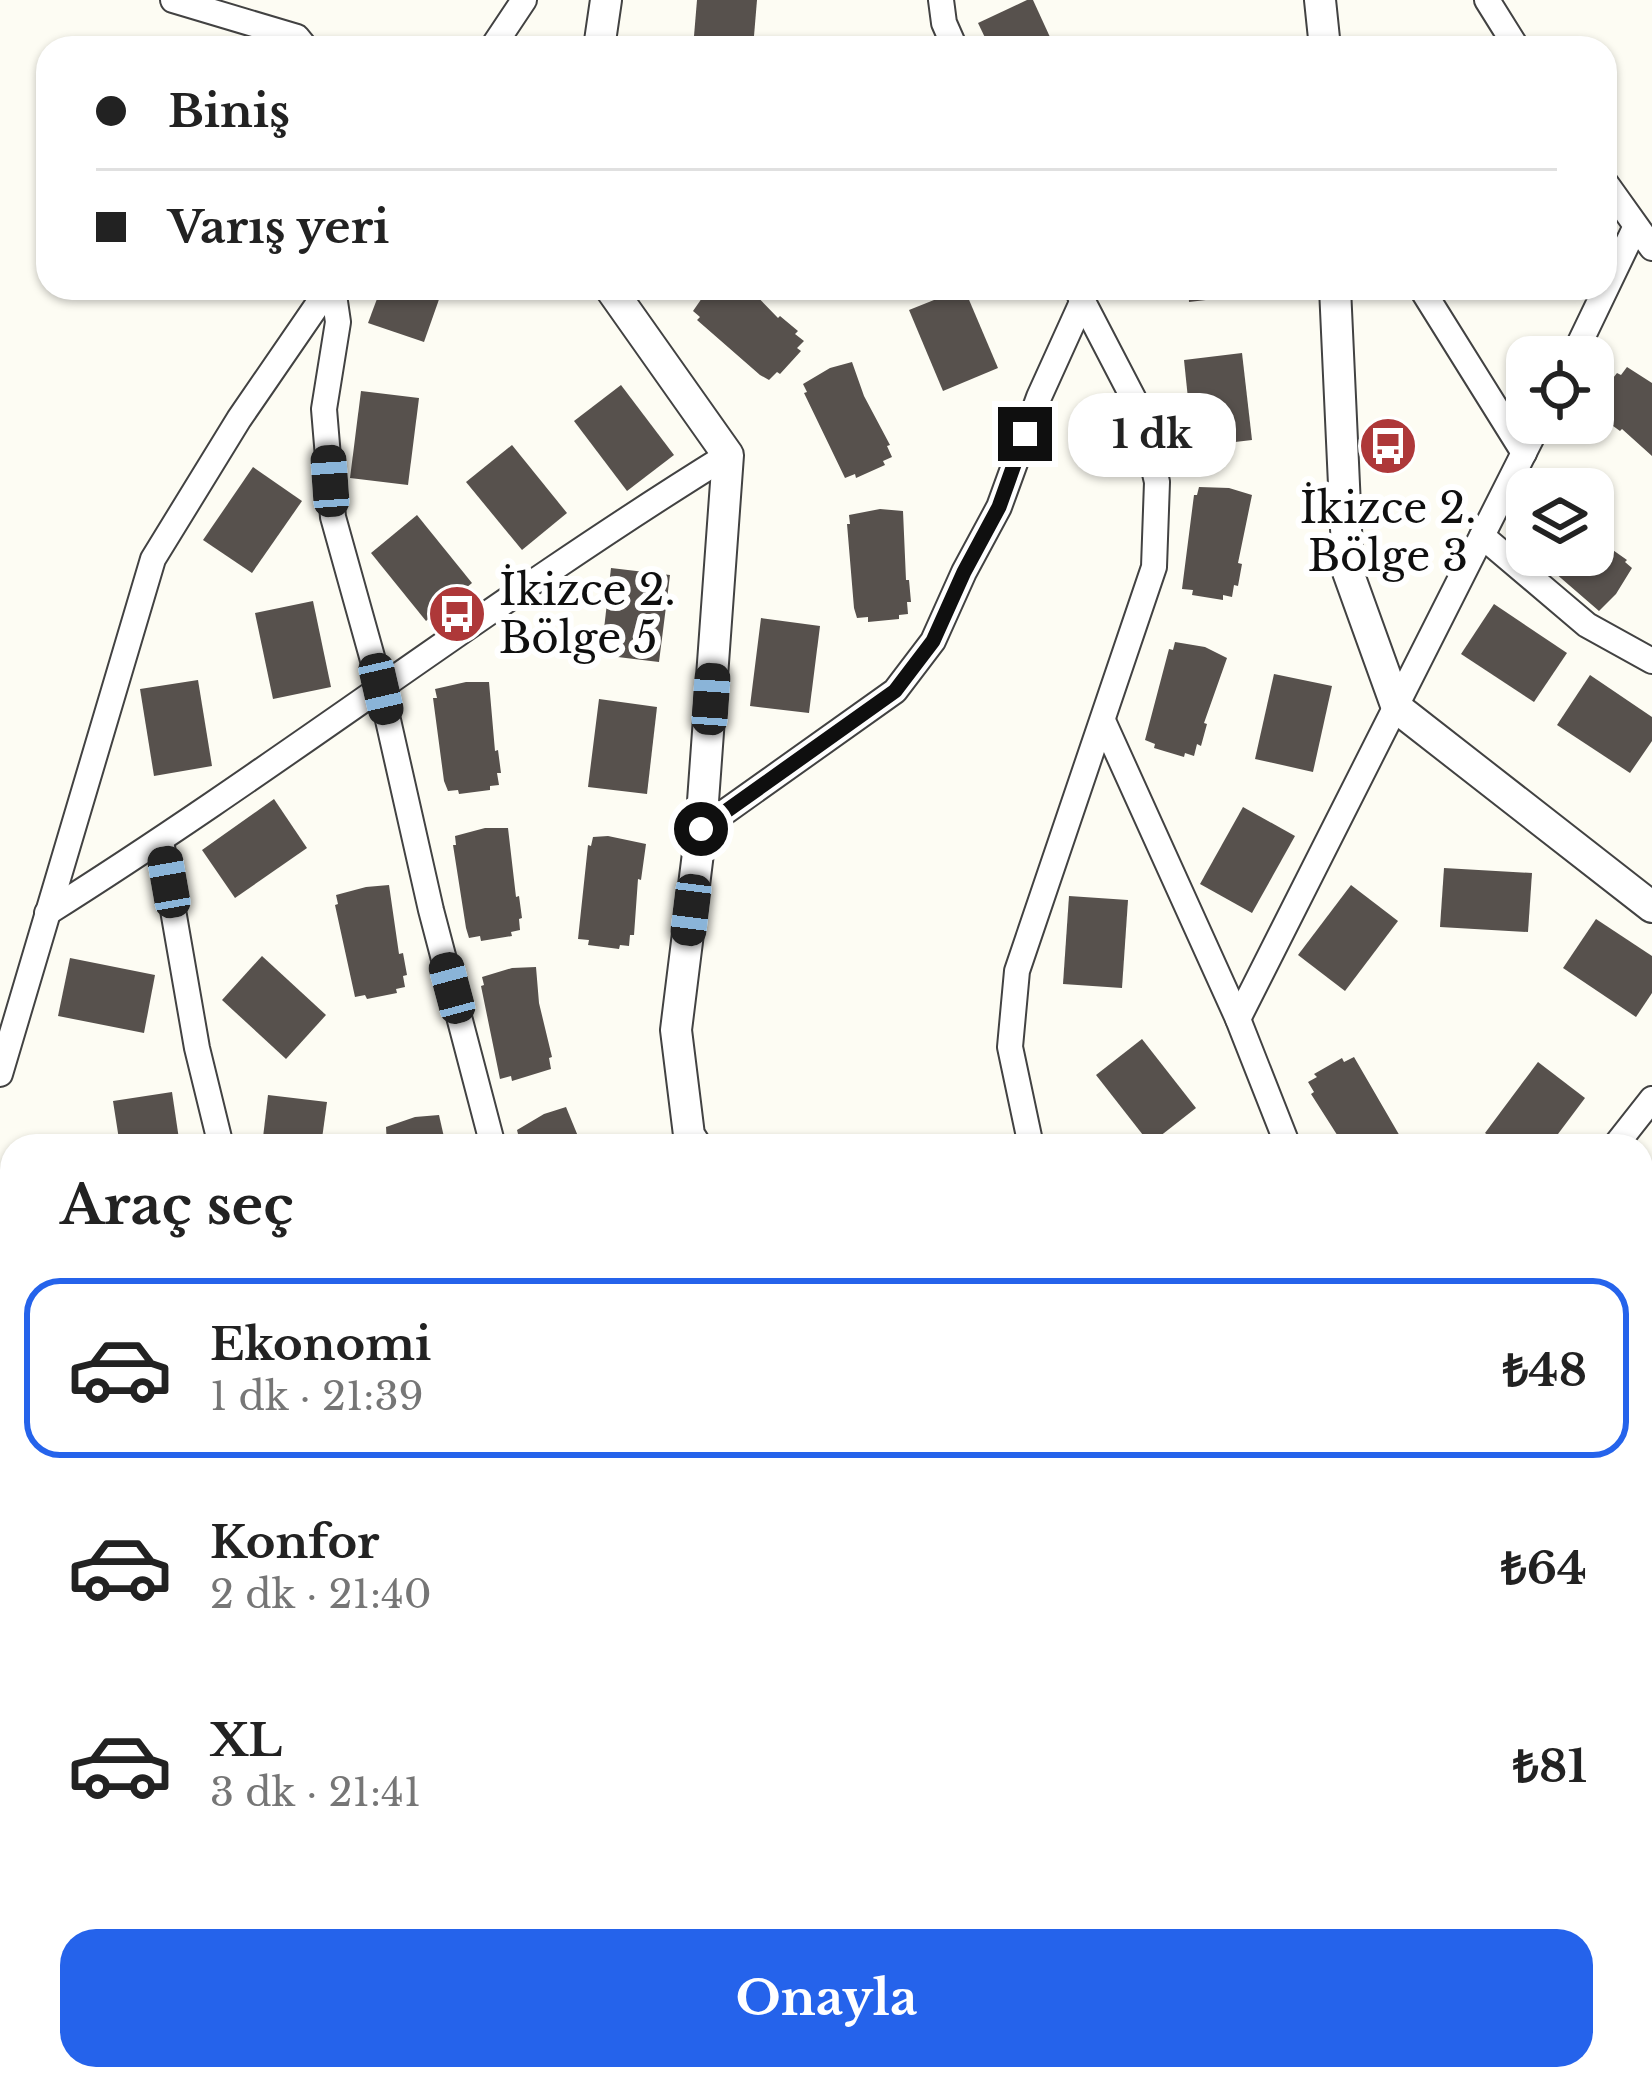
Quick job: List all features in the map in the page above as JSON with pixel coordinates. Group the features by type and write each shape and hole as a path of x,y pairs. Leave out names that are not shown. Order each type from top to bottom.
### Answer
{"street":[{"path":"173,0 294,36"},
{"path":"500,36 524,0"},
{"path":"601,36 606,0"},
{"path":"941,0 950,36"},
{"path":"1320,0 1324,36"},
{"path":"1487,0 1510,36"},
{"path":"1617,200 1652,248"},
{"path":"1617,265 1635,228"},
{"path":"0,1074 153,559 238,419 322,300"},
{"path":"333,300 338,322 324,410 333,517 381,689 431,910 490,1134"},
{"path":"618,300 728,455 701,829 676,1030 688,1134"},
{"path":"701,829 895,691 933,641 999,507 1077,300"},
{"path":"1028,1134 1010,1047 1017,971 1154,567 1157,482 1141,413 1082,300"},
{"path":"1336,300 1348,572 1397,708 1652,907"},
{"path":"1428,300 1524,453"},
{"path":"1583,336 1600,300"},
{"path":"1238,1019 1528,444"},
{"path":"47,913 161,841 648,504 728,455"},
{"path":"1482,536 1588,625 1652,661"},
{"path":"1104,723 1238,1019 1283,1134"},
{"path":"161,841 197,1048 218,1134"},
{"path":"1624,1134 1652,1099"}],"building":[{"path":"697,0 757,0 754,36 694,36"},
{"path":"1033,0 1050,36 984,36 978,23"},
{"path":"377,300 439,300 424,342 368,323"},
{"path":"701,300 761,300 798,331 795,334 804,341 797,348 801,351 769,380 697,320 700,317 693,311"},
{"path":"934,300 969,300 998,368 943,391 909,310"},
{"path":"1242,353 1252,440 1193,447 1184,360"},
{"path":"852,362 892,457 856,478 855,474 845,478 803,384"},
{"path":"1627,367 1652,383 1652,456 1614,427 1614,377"},
{"path":"621,385 674,455 627,491 574,421"},
{"path":"361,391 419,398 408,485 350,478"},
{"path":"512,445 567,513 522,550 466,482"},
{"path":"253,467 302,501 252,573 203,540"},
{"path":"1199,487 1252,495 1238,586 1234,585 1232,597 1223,595 1223,600 1182,589 1194,495"},
{"path":"880,509 903,511 911,602 907,602 908,614 899,619 868,622 868,617 857,618 854,608 847,524 849,515"},
{"path":"417,515 472,583 426,621 371,553"},
{"path":"1614,551 1632,568 1599,611 1559,576 1614,576"},
{"path":"611,568 670,575 659,662 601,655"},
{"path":"313,601 331,687 273,699 255,613"},
{"path":"1494,604 1567,653 1534,702 1461,654"},
{"path":"761,618 820,626 809,713 750,706"},
{"path":"1175,642 1205,647 1227,658 1194,756 1154,748 1155,744 1145,740 1169,649 1173,650"},
{"path":"1274,674 1332,686 1313,772 1255,759"},
{"path":"1590,675 1652,717 1652,741 1630,773 1557,725"},
{"path":"198,680 212,766 154,776 140,689"},
{"path":"489,682 501,773 497,773 499,785 490,790 459,794 448,791 444,781 433,698 437,698 435,689"},
{"path":"599,699 657,707 647,794 588,787"},
{"path":"274,799 307,848 235,898 202,850"},
{"path":"1243,807 1295,836 1252,913 1200,884"},
{"path":"508,828 522,918 520,930 511,932 512,936 481,941 480,936 469,938 466,928 453,845 455,836"},
{"path":"593,837 646,844 634,935 630,935 629,946 619,949 578,939 588,845"},
{"path":"1444,868 1532,873 1528,932 1440,927"},
{"path":"389,885 399,954 403,953 407,975 403,976 405,987 367,999 365,995 355,997 336,895"},
{"path":"1351,885 1398,921 1345,991 1298,955"},
{"path":"1069,896 1128,900 1122,988 1063,984"},
{"path":"1596,919 1652,956 1652,993 1636,1017 1563,968"},
{"path":"262,956 326,1015 286,1059 222,1000"},
{"path":"70,958 155,975 144,1033 58,1016"},
{"path":"536,967 551,1069 512,1081 511,1076 500,1079 482,977"},
{"path":"1142,1039 1196,1108 1163,1134 1142,1134 1096,1075"},
{"path":"1354,1057 1399,1134 1337,1134 1308,1082 1342,1058 1344,1062"},
{"path":"1538,1062 1585,1098 1558,1134 1485,1133"},
{"path":"172,1092 178,1134 118,1134 113,1101"},
{"path":"268,1095 327,1102 323,1134 263,1134"},
{"path":"566,1107 577,1134 518,1134 517,1130"},
{"path":"439,1115 443,1134 386,1134 386,1127"}],"place":[{"name":"İkizce 2. Bölge 3","path":"1388,446"},
{"name":"İkizce 2. Bölge 5","path":"457,614"}],"route":[{"path":"701,829 895,691 933,641 999,507 1025,434"}]}
